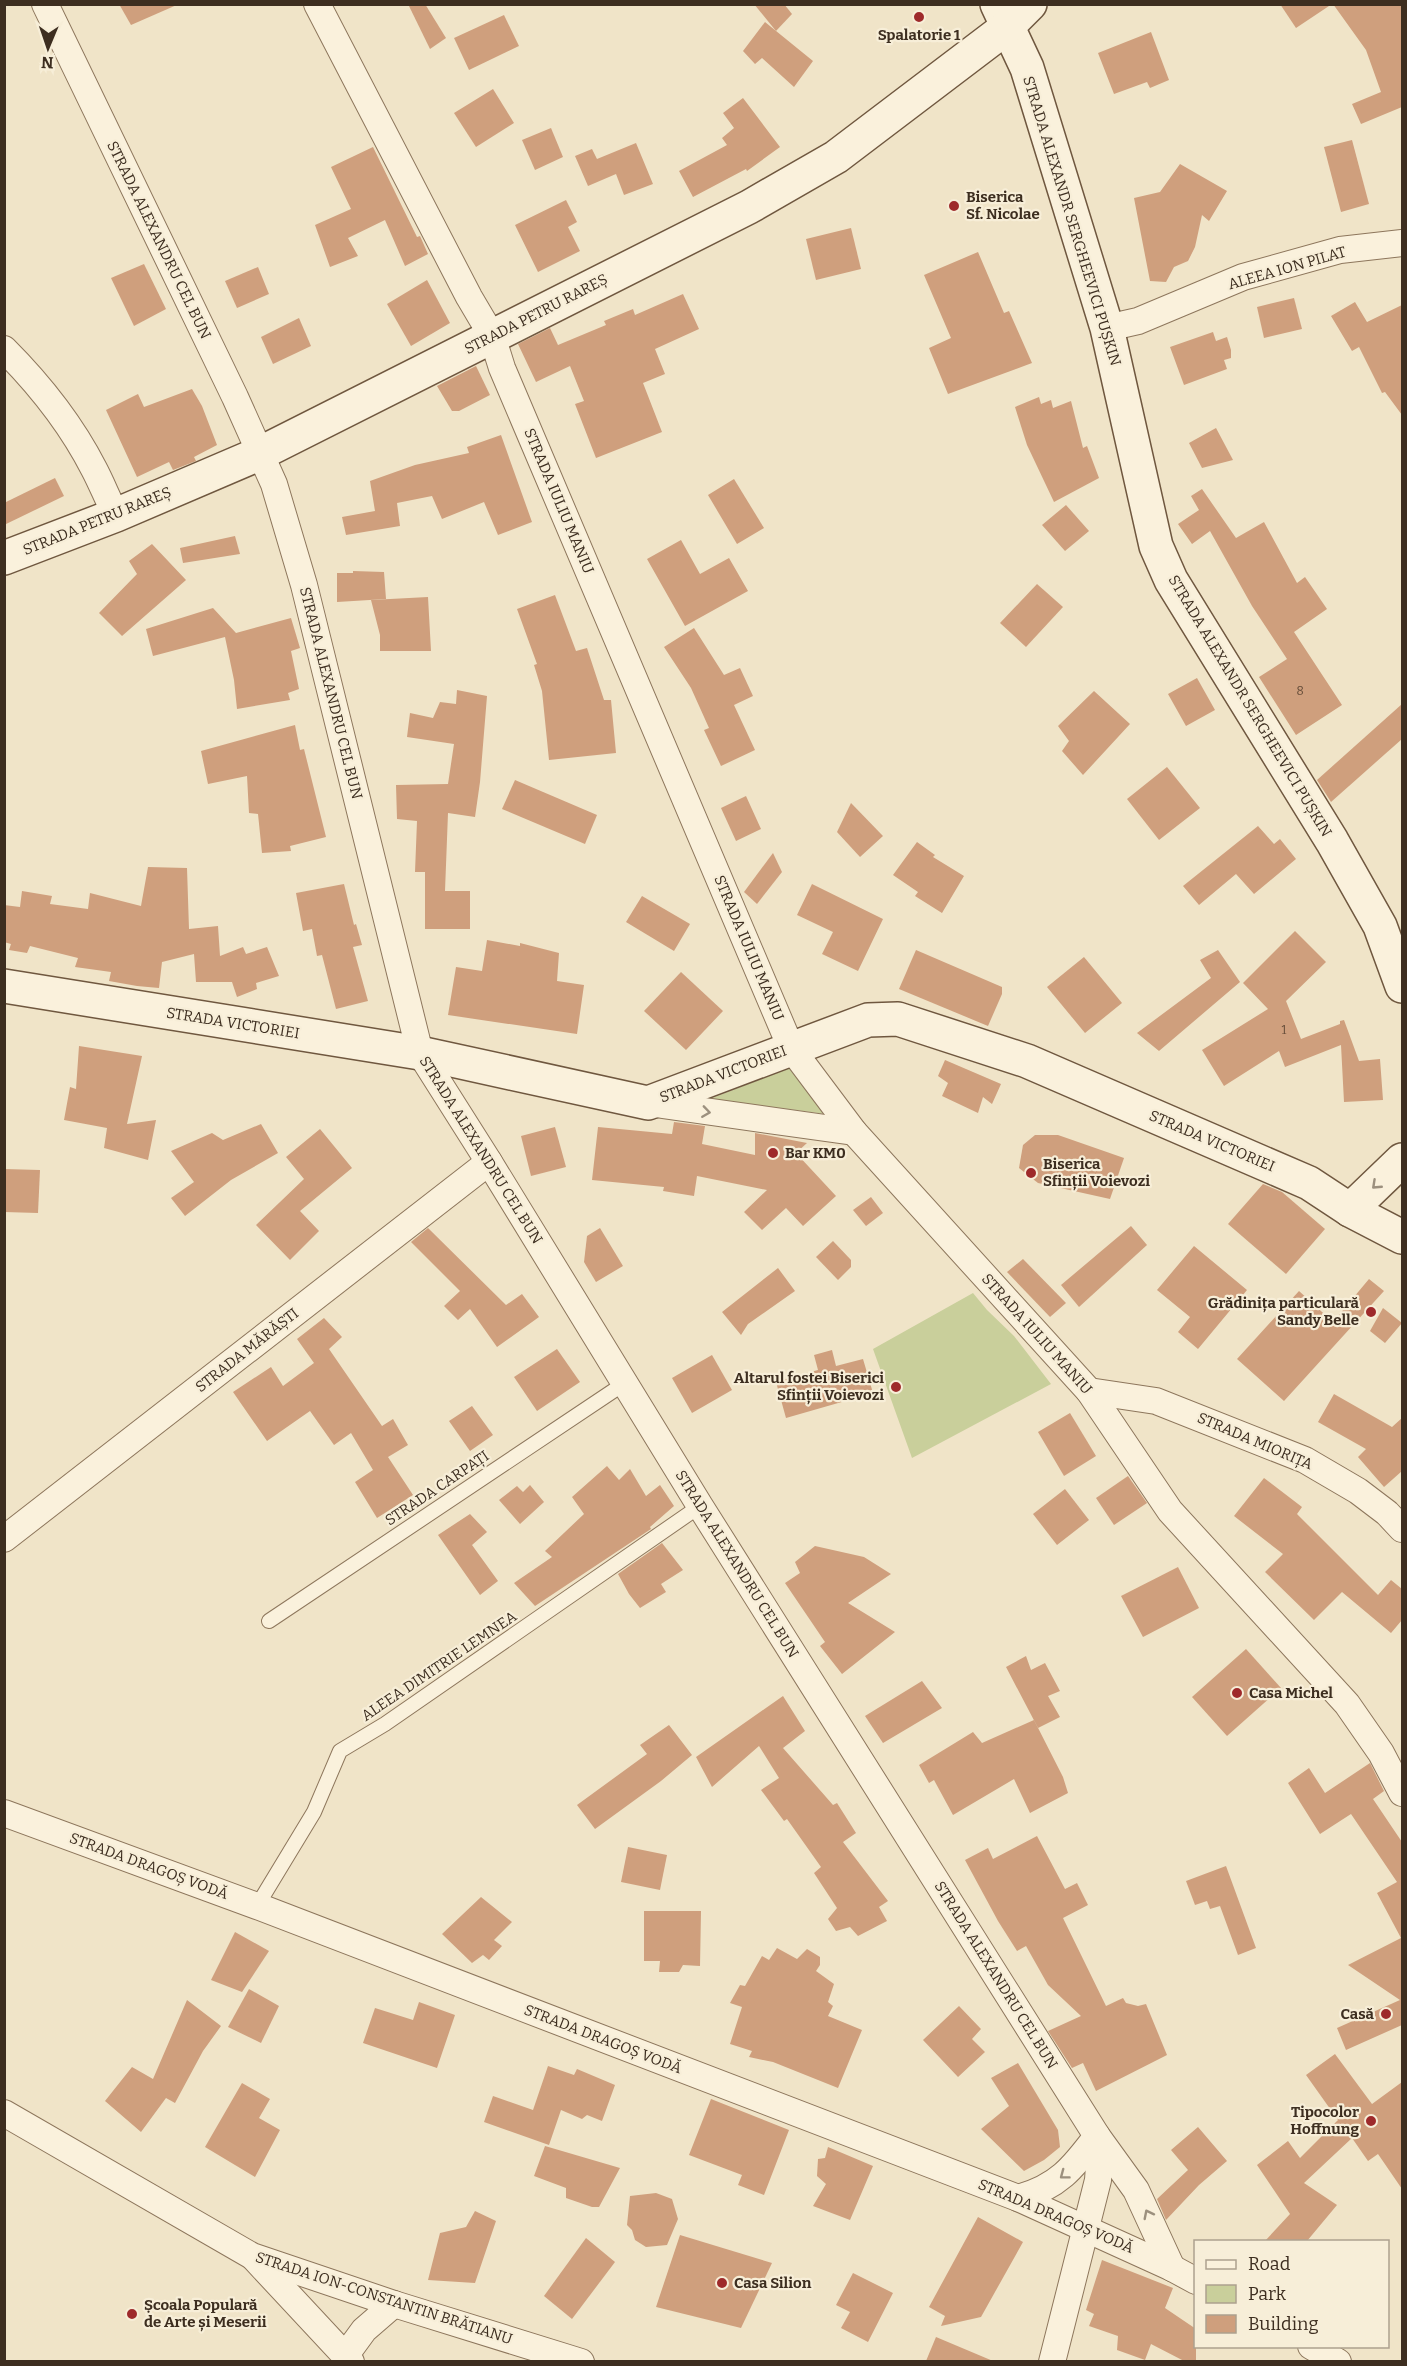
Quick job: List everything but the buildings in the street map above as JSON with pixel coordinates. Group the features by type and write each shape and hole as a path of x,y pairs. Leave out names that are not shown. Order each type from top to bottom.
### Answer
{"street":[{"name":"STRADA ALEXANDRU CEL BUN","path":"45,4 274,484 304,585 420,1053 700,1506 1097,2136 1136,2190 1172,2268"},
{"name":"STRADA IULIU MANIU","path":"317,4 469,297 492,336 502,368 791,1048 854,1132 1089,1391 1170,1511 1347,1704 1381,1753 1402,1793"},
{"name":"STRADA PETRU RAREȘ","path":"4,558 116,515 261,453 793,184 836,157 1002,16 1030,4"},
{"name":"STRADA ALEXANDR SERGHEEVICI PUȘKIN","path":"1002,16 1027,68 1107,328 1156,546 1171,580 1332,841 1380,926 1402,986"},
{"name":"ALEEA ION PILAT","path":"1107,328 1138,321 1243,277 1340,250 1402,243"},
{"path":"4,349 24,369 69,428 93,467 116,515"},
{"name":"STRADA VICTORIEI","path":"4,986 420,1053 648,1103 868,1020 898,1019 1027,1061 1309,1183 1350,1210 1402,1237"},
{"path":"648,1103 854,1132"},
{"path":"1350,1210 1402,1160"},
{"name":"STRADA MĂRĂȘTI","path":"4,1539 489,1162"},
{"name":"STRADA MIORIȚA","path":"1089,1391 1156,1401 1305,1460 1358,1491 1388,1513 1402,1529"},
{"name":"STRADA DRAGOȘ VODĂ","path":"4,1813 257,1906 1018,2198 1194,2280"},
{"name":"STRADA ION-CONSTANTIN BRĂTIANU","path":"4,2113 252,2256 394,2304 582,2361"},
{"name":"STRADA ALEXANDRU CEL BUN","path":"1052,2361 1098,2180 1097,2136"},
{"path":"1018,2198 1047,2188 1072,2168 1097,2136"},
{"path":"252,2256 348,2359 364,2330 394,2304"},
{"path":"1315,2348 1338,2361"}],"lane":[{"name":"STRADA CARPAȚI","path":"269,1622 625,1383"},
{"name":"ALEEA DIMITRIE LEMNEA","path":"257,1906 314,1812 340,1751 385,1724 700,1506"}],"green space":[{"path":"790,1068 826,1114 710,1099"},
{"path":"973,1293 1014,1336 1051,1384 912,1458 873,1349"}],"place":[{"name":"Spalatorie 1","path":"919,17"},
{"name":"Biserica Sf. Nicolae","path":"954,206"},
{"name":"Bar KM0","path":"773,1153"},
{"name":"Biserica Sfinții Voievozi","path":"1031,1173"},
{"name":"Grădinița particulară Sandy Belle","path":"1371,1312"},
{"name":"Altarul fostei Biserici Sfinții Voievozi","path":"896,1387"},
{"name":"Casa Michel","path":"1237,1693"},
{"name":"Casă","path":"1386,2014"},
{"name":"Tipocolor Hoffnung","path":"1371,2121"},
{"name":"Casa Silion","path":"722,2283"},
{"name":"Școala Populară de Arte și Meserii","path":"132,2314"}]}
